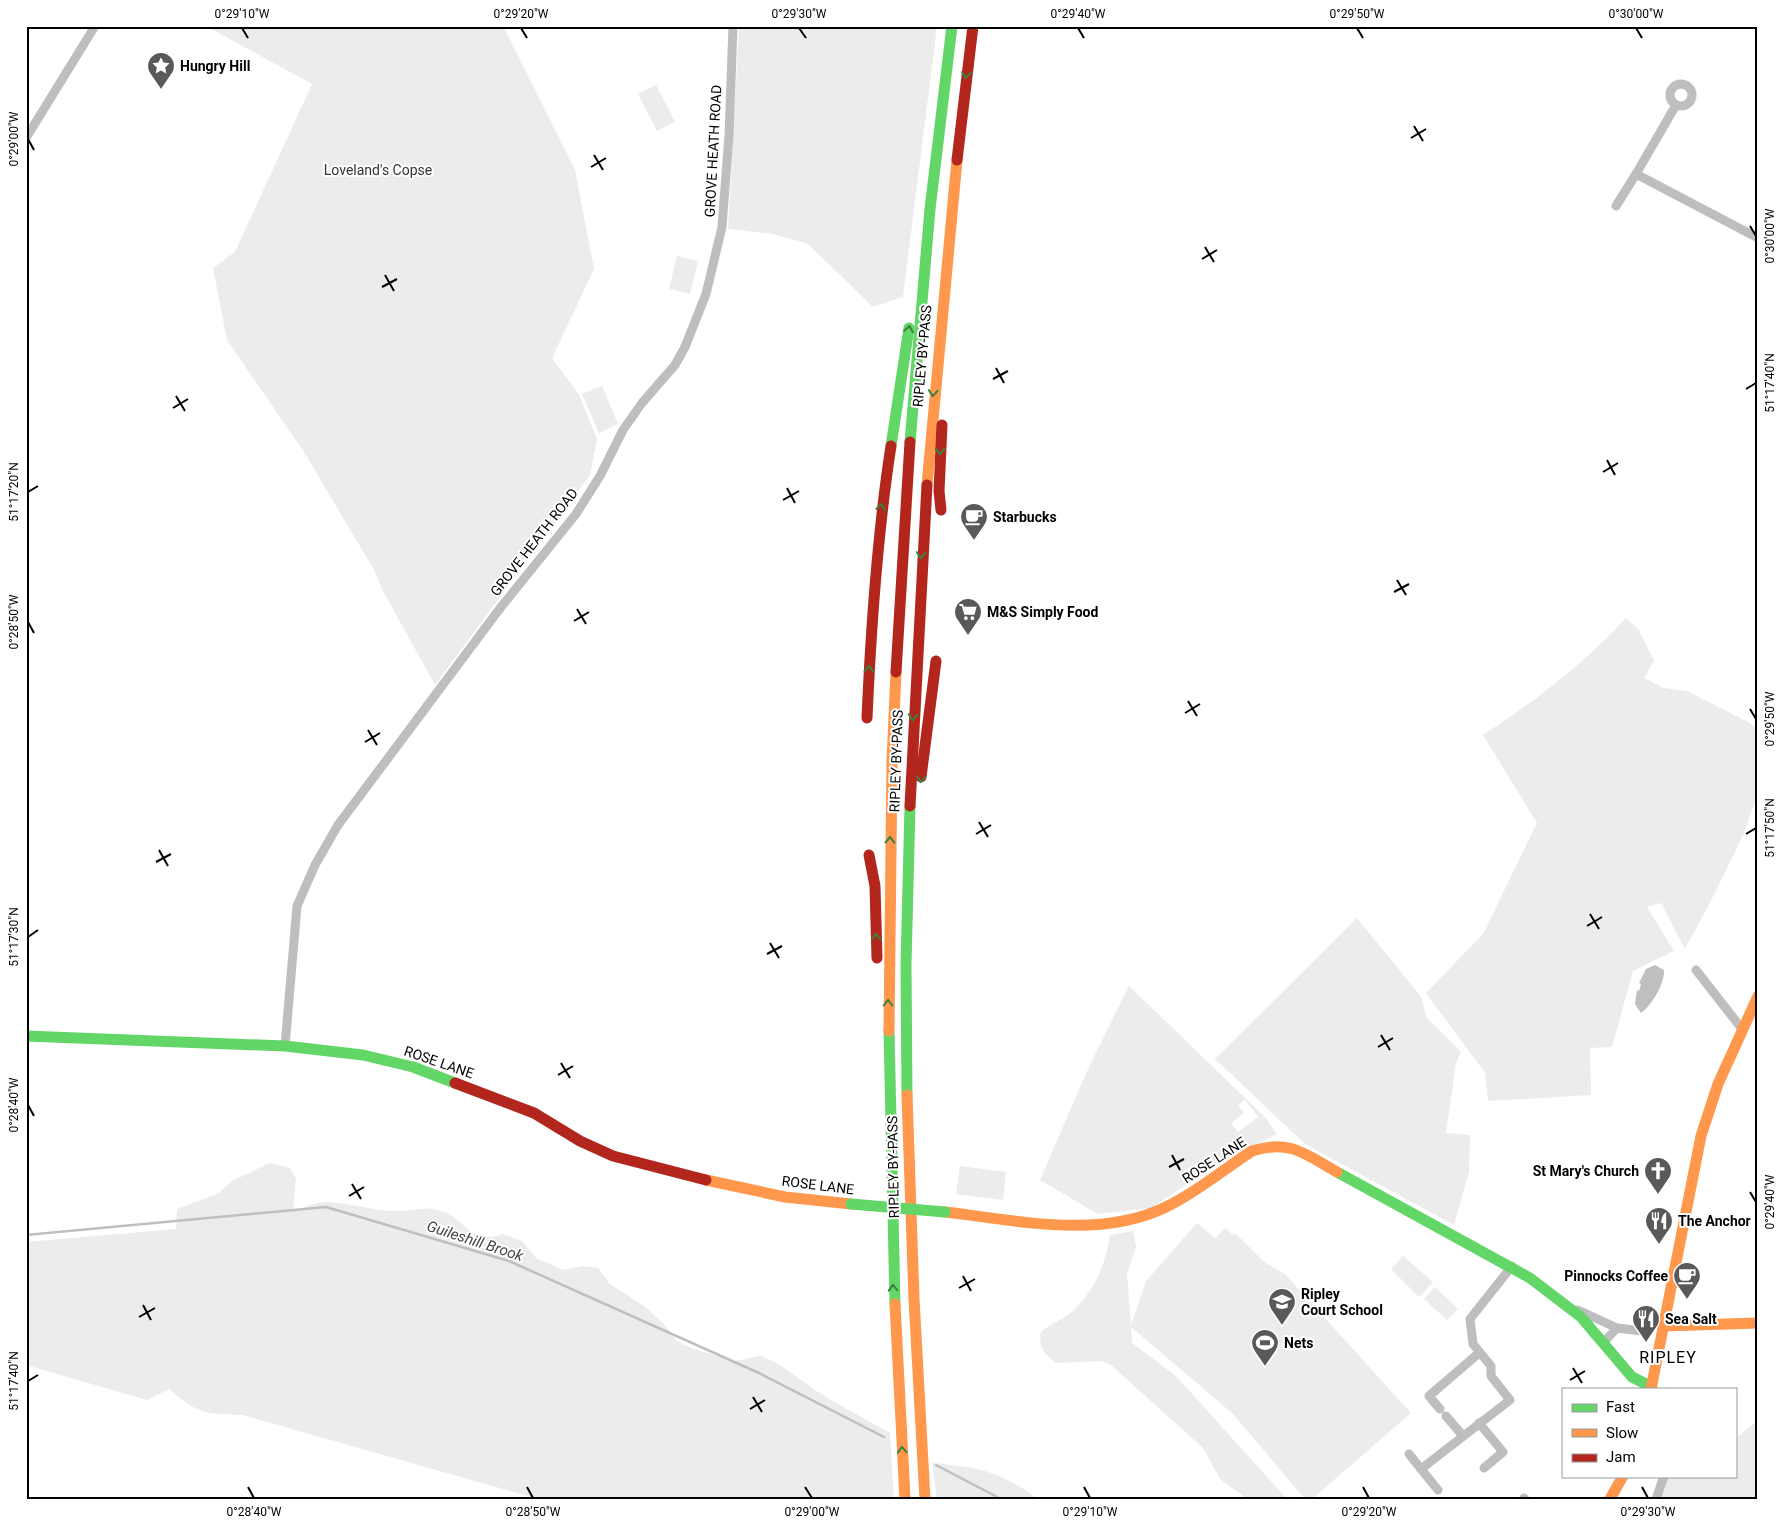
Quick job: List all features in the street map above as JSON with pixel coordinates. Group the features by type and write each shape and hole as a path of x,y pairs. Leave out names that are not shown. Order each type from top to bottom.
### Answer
{"main road":[{"name":"RIPLEY BY-PASS","path":"905,1499 895,1345 888,1108 890,815 896,636 908,456 935,170 952,26"},
{"name":"RIPLEY BY-PASS","path":"925,1499 911,1268 906,968 916,635 928,456 954,175 972,26"},
{"path":"866,718 872,600 880,514 892,426 935,170"},
{"path":"941,510 940,448 954,175"},
{"path":"906,968 922,764 936,661"},
{"path":"869,855 875,886 877,972"},
{"path":"1652,1388 1662,1326 1701,1136 1713,1098 1758,996"},
{"path":"877,1000 888,1108"},
{"name":"ROSE LANE","path":"26,1036 284,1046 363,1055 413,1067 534,1113 580,1140 614,1156 721,1184 785,1197 851,1204 1092,1225 1128,1221 1154,1214 1167,1207 1252,1151 1268,1146 1291,1147 1512,1266 1568,1306 1604,1342 1632,1376 1641,1384 1652,1388"},
{"path":"1662,1326 1758,1323"},
{"path":"1610,1499 1622,1478"}],"street":[{"path":"26,138 95,26"},
{"name":"GROVE HEATH ROAD","path":"284,1046 297,906 322,850 338,825 501,607 584,503 623,430 642,403 675,365 696,324 706,294 725,207 733,26"},
{"path":"1616,206 1676,105"},
{"path":"1636,174 1758,238"},
{"path":"1696,970 1742,1029"},
{"path":"1421,1469 1510,1400 1491,1376 1491,1366 1473,1344 1470,1319 1512,1266"},
{"name":"ROSE LANE","path":"1568,1306 1617,1328 1642,1332"},
{"path":"1604,1342 1617,1328"},
{"path":"1463,1436 1429,1396 1479,1352"},
{"path":"1479,1423 1503,1452 1484,1468"},
{"path":"1409,1454 1438,1490"},
{"path":"1656,1499 1663,1478"}],"green space":[{"name":"Loveland's Copse","path":"206,26 503,26 575,170 594,269 552,358 579,395 597,439 590,475 435,685 384,593 374,570 304,452 227,340 213,268 235,252 312,84"},
{"path":"739,26 937,26 903,297 873,307 808,244 773,234 728,229"},
{"path":"656,85 675,122 657,131 638,94"},
{"path":"677,256 698,261 690,294 669,289"},
{"path":"602,386 618,424 599,433 582,394"},
{"path":"1626,618 1639,630 1654,661 1644,678 1664,688 1687,691 1750,723 1758,730 1758,793 1744,833 1685,949 1661,903 1647,907 1674,951 1633,971 1612,1047 1590,1048 1591,1095 1488,1101 1485,1073 1426,993 1483,934 1537,823 1483,735 1522,709 1558,681 1593,651"},
{"path":"1357,918 1422,998 1426,1017 1461,1052 1456,1063 1446,1133 1470,1135 1469,1172 1454,1225 1305,1144 1215,1059"},
{"path":"1129,986 1264,1116 1277,1134 1223,1160 1151,1208 1098,1214 1040,1180 1088,1069","holes":["1245,1100 1258,1117 1238,1132 1231,1123 1244,1113 1238,1105"]},
{"path":"270,1163 290,1168 296,1179 293,1211 325,1202 390,1211 433,1209 445,1212 474,1233 491,1237 503,1234 522,1241 536,1258 563,1270 583,1266 598,1268 610,1284 644,1306 663,1323 677,1341 691,1348 734,1361 761,1356 777,1363 824,1396 890,1433 894,1499 538,1499 243,1415 203,1411 187,1403 169,1389 147,1400 26,1365 26,1242 176,1229 177,1209 219,1193 232,1181"},
{"path":"960,1166 1006,1172 1003,1200 956,1194"},
{"path":"1197,1223 1215,1238 1225,1228 1233,1235 1235,1233 1264,1262 1285,1274 1411,1413 1312,1499 1305,1499 1232,1413 1131,1327 1132,1343 1176,1376 1287,1499 1247,1499 1220,1479 1203,1448 1111,1365 1102,1361 1056,1363 1045,1353 1041,1346 1041,1331 1072,1311 1089,1292 1103,1265 1110,1235 1133,1231 1136,1247 1127,1273 1131,1325 1146,1281"},
{"path":"1403,1256 1433,1282 1419,1297 1391,1269"},
{"path":"1435,1287 1458,1309 1447,1320 1424,1299"},
{"path":"1758,1420 1758,1499 1658,1499 1664,1478 1736,1478 1736,1438"},
{"path":"932,1463 963,1466 1000,1476 1038,1499 937,1499"}],"shaded area":[{"path":"1655,965 1664,970 1664,975 1653,999 1641,1013 1635,1004 1637,990 1639,991 1641,984 1639,983 1646,969"}],"waterway":[{"name":"Guileshill Brook","path":"26,1235 326,1207 509,1261 759,1373 884,1437"},
{"name":"Guileshill Brook","path":"936,1465 1001,1499"}],"traffic: fast":[{"path":"910,442 930,209 952,26"},
{"path":"891,446 909,328"},
{"path":"907,1095 906,965 910,806"},
{"path":"889,1031 895,1304"},
{"path":"26,1036 285,1046 363,1055 413,1067 455,1083"},
{"path":"1337,1172 1530,1278 1581,1317 1632,1377 1652,1387"},
{"path":"851,1204 945,1212"}],"traffic: slow":[{"path":"927,485 957,160"},
{"path":"889,1031 892,761 896,672"},
{"path":"1651,1388 1701,1136 1718,1084 1758,996"},
{"path":"907,1095 914,1299 925,1499"},
{"path":"945,1212 1057,1225 1113,1223 1140,1217 1166,1207 1199,1188 1252,1151 1265,1148 1277,1147 1297,1150 1337,1172"},
{"path":"706,1180 785,1197 851,1204"},
{"path":"895,1304 905,1499"},
{"path":"1663,1326 1758,1323"},
{"path":"1610,1499 1622,1478"}],"traffic: jam":[{"path":"957,160 973,26"},
{"path":"941,510 939,491 942,425"},
{"path":"896,672 910,442"},
{"path":"867,718 875,581 891,446"},
{"path":"910,806 927,485"},
{"path":"921,777 936,661"},
{"path":"869,855 875,886 877,958"},
{"path":"455,1083 534,1113 580,1141 613,1156 706,1180"}],"place":[{"name":"Hungry Hill","path":"161,90"},
{"name":"Starbucks","path":"974,541"},
{"name":"M&S Simply Food","path":"968,636"},
{"name":"St Mary's Church","path":"1658,1195"},
{"name":"The Anchor","path":"1659,1245"},
{"name":"Pinnocks Coffee","path":"1687,1300"},
{"name":"Ripley Court School","path":"1282,1326"},
{"name":"Sea Salt","path":"1646,1343"},
{"name":"Nets","path":"1265,1367"}],"district":[{"name":"RIPLEY","path":"1668,1357"}]}
